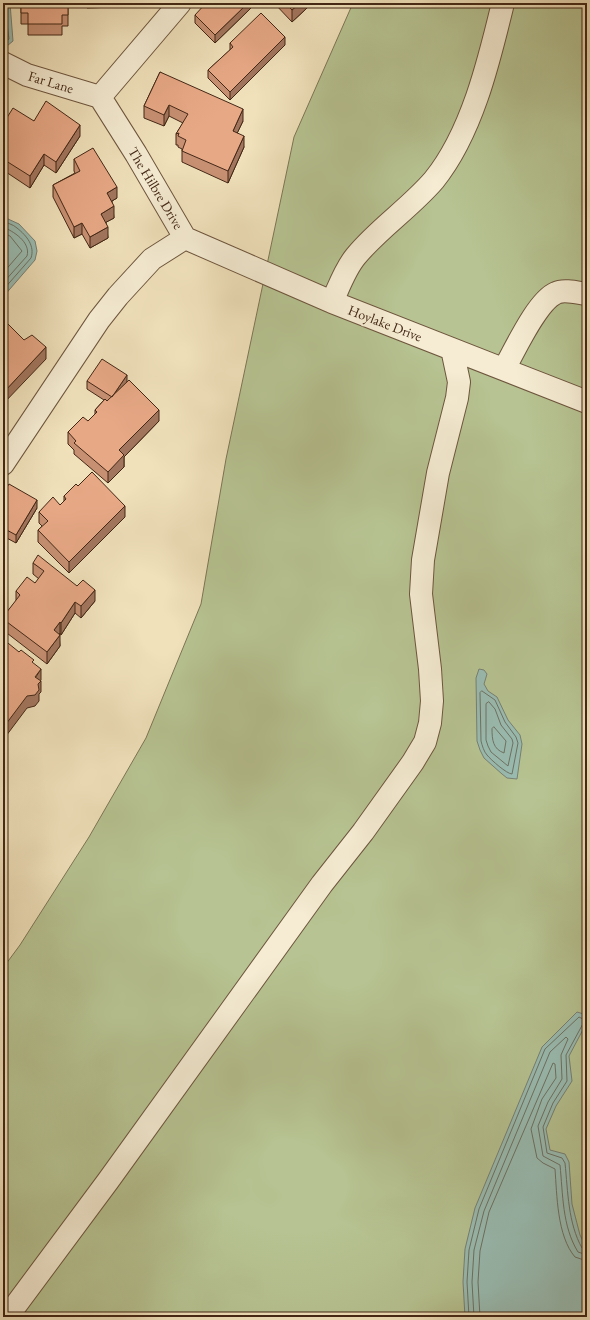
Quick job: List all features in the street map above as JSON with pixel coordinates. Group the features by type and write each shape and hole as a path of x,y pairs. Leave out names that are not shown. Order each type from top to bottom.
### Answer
{"street":[{"path":"100,97 180,3"},
{"path":"332,302 355,257 408,207 434,179 450,156 466,125 486,64 503,3"},
{"name":"Far Lane","path":"7,66 27,75 100,97"},
{"name":"The Hilbre Drive","path":"3,464 99,320 118,296 152,259 186,238 100,97"},
{"name":"Hoylake Drive","path":"186,238 332,302 587,402"},
{"path":"504,369 546,299 558,292 587,294"},
{"path":"7,1317 108,1181 322,884 363,832 413,762 425,742 430,723 432,701 430,669 421,594 423,560 438,472 457,398 459,382 452,349"}],"green space":[{"path":"353,3 587,3 587,1317 3,1317 3,968 20,945 89,837 146,738 201,604 226,459 294,137"}],"water":[{"path":"3,3 10,3 13,41 7,46 3,43"},
{"path":"3,215 19,224 35,241 37,251 35,260 3,297"},
{"path":"479,669 484,670 487,674 484,684 488,691 497,697 508,720 520,735 522,744 517,779 507,778 484,758 480,750 477,741 476,678"},
{"path":"577,1012 587,1015 587,1022 569,1056 572,1081 556,1106 546,1129 550,1150 565,1154 569,1162 572,1204 580,1235 587,1249 587,1317 465,1317 463,1282 465,1249 475,1208 542,1047"}],"building":[{"path":"21,3 68,3 68,15 62,15 62,24 28,24 28,13 21,13"},
{"path":"206,3 248,3 215,35 195,15"},
{"path":"285,3 300,3 292,10"},
{"path":"261,13 285,37 230,92 208,70 233,47 230,43"},
{"path":"160,72 243,109 233,131 244,136 228,171 182,151 186,140 178,136 179,133 176,134 188,114 169,105 164,115 144,106"},
{"path":"46,101 80,125 56,162 44,154 30,176 3,159 3,124 13,108 34,121"},
{"path":"93,148 117,187 107,193 114,206 101,214 108,227 90,237 82,223 74,227 53,185 80,171 74,159"},
{"path":"5,321 24,340 32,335 46,347 3,393 3,323"},
{"path":"102,359 127,375 112,397 87,381"},
{"path":"129,380 159,410 119,450 124,455 108,472 74,443 76,441 68,432 83,417 88,421 97,412 95,410 105,399 107,401"},
{"path":"92,472 125,506 69,562 38,530 48,521 39,512 53,497 60,505 66,499 64,496 76,484 78,486"},
{"path":"9,484 37,500 16,535 3,528 3,494"},
{"path":"38,555 77,586 83,580 95,590 81,606 75,602 61,623 60,622 54,630 60,635 47,652 3,619 20,595 16,591 27,577 35,583 44,571 33,563"},
{"path":"3,639 19,652 21,650 34,660 32,662 41,669 35,677 41,681 38,684 39,690 35,695 27,696 3,728"}]}
